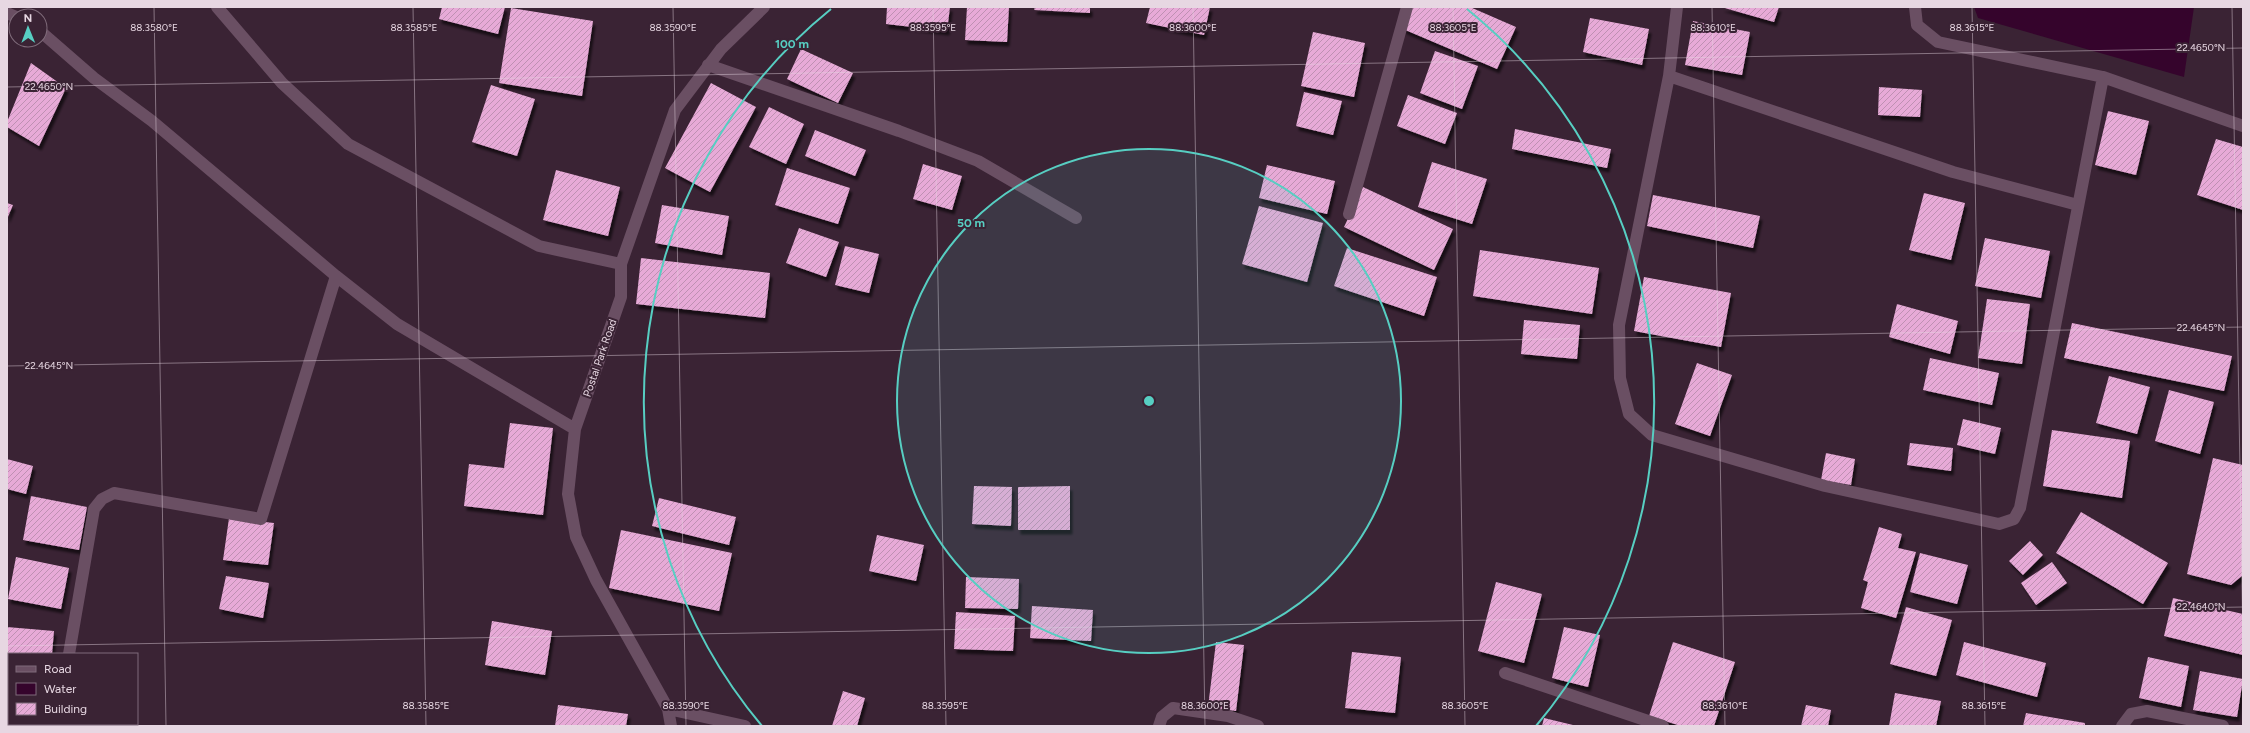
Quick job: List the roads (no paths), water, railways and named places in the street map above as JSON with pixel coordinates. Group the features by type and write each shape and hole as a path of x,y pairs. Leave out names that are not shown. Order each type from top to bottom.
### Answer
{"street":[{"path":"217,7 282,83 348,144 539,246 621,264"},
{"name":"Postal Park Road","path":"671,726 668,710 596,580 576,537 568,494 575,429 621,297 621,264 674,110 721,49 764,7"},
{"path":"1349,214 1407,7"},
{"path":"1677,7 1669,76 1619,325 1620,378 1629,414 1652,435 1825,486 1999,524 2014,519 2020,508 2103,77"},
{"path":"1915,7 1917,25 1938,42 2103,77 2243,126"},
{"path":"48,38 94,78 152,121 336,276 397,324 575,429"},
{"path":"708,65 899,131 978,161 1076,218"},
{"path":"1669,76 1953,172 2078,205"},
{"path":"69,653 94,509 102,498 114,493 261,519 336,276"},
{"path":"1505,672 1663,726"},
{"path":"1159,726 1162,716 1173,708 1228,716 1258,726"},
{"path":"668,710 745,726"},
{"path":"2122,726 2131,714 2147,711 2223,726"}],"water":[{"path":"1974,7 2194,7 2184,77 1978,18"}]}
